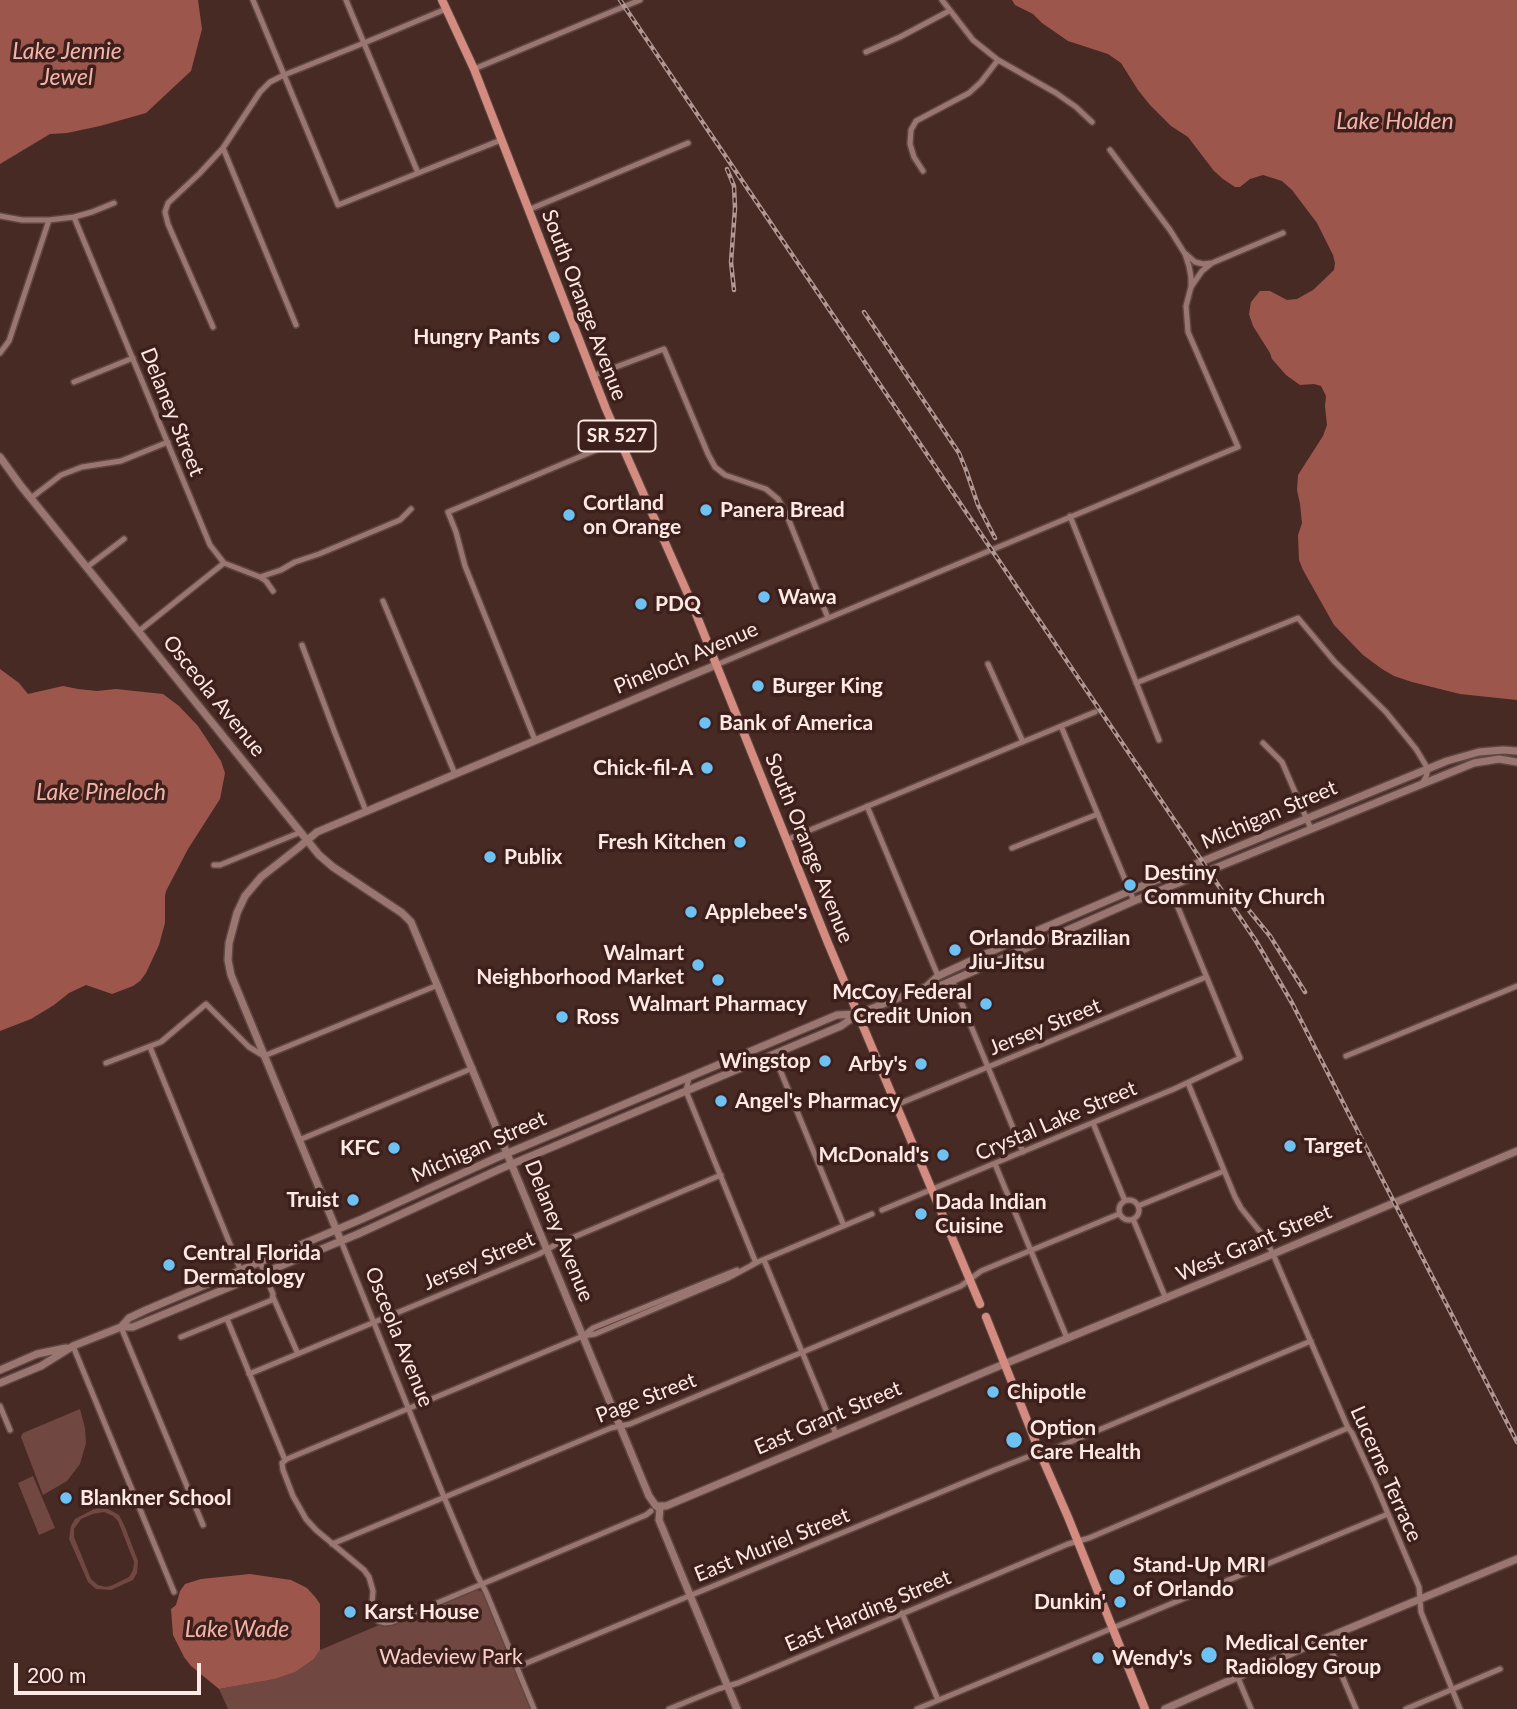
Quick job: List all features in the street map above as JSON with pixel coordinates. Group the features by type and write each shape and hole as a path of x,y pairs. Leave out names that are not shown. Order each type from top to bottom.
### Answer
{"main road":[{"name":"South Orange Avenue","path":"444,4 474,69 592,376 683,583 858,1014 980,1304"},
{"name":"South Orange Avenue","path":"986,1317 1144,1709"}],"street":[{"path":"253,0 338,205 501,140"},
{"path":"345,0 418,173"},
{"path":"474,69 640,0"},
{"path":"942,0 973,40 998,60 1056,93 1092,122"},
{"path":"213,327 166,218 165,207 223,148 260,92 271,82 364,43 444,4"},
{"path":"866,52 949,10"},
{"path":"923,171 910,144 911,130 916,121 969,93 998,60"},
{"path":"528,210 688,143"},
{"path":"223,148 296,325"},
{"path":"1110,150 1185,254 1191,287"},
{"path":"0,216 22,220 49,220 74,217 114,203"},
{"name":"Delaney Street","path":"74,217 210,544 224,563"},
{"path":"0,353 9,341 49,220"},
{"path":"1191,287 1202,271 1212,263 1283,233"},
{"path":"1185,254 1203,264 1212,263"},
{"name":"Pineloch Avenue","path":"232,979 228,960 229,948 243,900 261,877 317,832 1238,447 1188,332 1186,306 1191,287"},
{"path":"592,376 664,349 715,467 724,475 766,489 778,499 828,618"},
{"path":"74,382 133,358"},
{"path":"31,498 61,475 82,467 121,461 167,442"},
{"path":"535,740 465,566 448,512 620,442"},
{"name":"Osceola Avenue","path":"0,457 307,840 329,864 406,916 418,936"},
{"path":"260,577 400,520 411,509"},
{"path":"1070,516 1159,740"},
{"path":"87,567 124,539"},
{"path":"139,631 224,563 260,577 273,591"},
{"path":"383,601 455,774"},
{"path":"1136,683 1298,618 1335,662 1386,712 1416,749 1428,769 1420,785"},
{"path":"302,645 366,811"},
{"path":"988,664 1023,742"},
{"path":"786,839 1095,712"},
{"path":"1061,726 1134,901"},
{"path":"1263,743 1282,762 1311,829"},
{"name":"Michigan Street","path":"926,987 938,975 1027,935 1447,761 1479,752 1517,751"},
{"name":"Michigan Street","path":"0,1370 37,1354 73,1346 121,1327 133,1327 245,1281 512,1164 841,1026 858,1014 926,987 942,985 1134,901 1474,763 1499,759 1517,762"},
{"path":"867,806 938,975"},
{"path":"1012,848 1098,814"},
{"path":"214,864 220,865 301,832"},
{"path":"1165,876 1206,977"},
{"path":"1027,935 1031,946"},
{"name":"Delaney Avenue","path":"418,936 737,1709"},
{"path":"958,967 952,980 1023,1152"},
{"name":"Crystal Lake Street","path":"882,1210 1188,1083 1240,1058 1206,977"},
{"name":"Jersey Street","path":"896,1105 1206,977"},
{"name":"Osceola Avenue","path":"232,979 444,1497 534,1709"},
{"path":"106,1063 161,1042 206,1004 248,1047 264,1056 438,985"},
{"path":"1346,1056 1517,986"},
{"name":"Michigan Street","path":"121,1327 129,1318 508,1153 837,1015 858,1014"},
{"path":"150,1047 245,1281"},
{"path":"774,1055 844,1226"},
{"path":"299,1140 473,1068"},
{"path":"688,1077 687,1091 756,1263"},
{"name":"Lucerne Terrace","path":"1188,1083 1241,1208 1265,1238 1273,1254 1388,1514 1419,1587 1421,1612 1460,1709"},
{"path":"610,1110 614,1121"},
{"path":"1093,1123 1125,1201"},
{"name":"West Grant Street","path":"1004,1364 1517,1151"},
{"path":"995,1164 1067,1338"},
{"path":"1138,1206 1224,1171"},
{"name":"Jersey Street","path":"249,1374 721,1175"},
{"path":"408,1211 407,1205 413,1195"},
{"path":"1125,1201 1132,1201 1138,1206 1138,1214 1133,1219 1125,1219 1119,1214 1119,1206 1125,1201"},
{"path":"284,1462 583,1336 593,1328 872,1214"},
{"name":"Page Street","path":"332,1544 961,1286 981,1271 1119,1214"},
{"path":"1133,1219 1166,1299"},
{"path":"764,1260 836,1434"},
{"path":"260,1262 298,1354"},
{"path":"181,1337 272,1300 273,1297"},
{"name":"South Orange Avenue","path":"980,1304 986,1317"},
{"path":"227,1319 284,1462 283,1470 299,1508 316,1530 332,1544"},
{"path":"121,1327 203,1525"},
{"name":"East Muriel Street","path":"517,1667 994,1471 1063,1446 1311,1341"},
{"path":"73,1346 174,1592"},
{"name":"Michigan Street","path":"0,1383 41,1366 73,1346"},
{"name":"East Grant Street","path":"332,1544 359,1565 369,1577 373,1591 372,1612 378,1621 392,1622 1004,1364"},
{"path":"0,1406 10,1430"},
{"name":"East Harding Street","path":"669,1709 1348,1428"},
{"path":"917,1709 1388,1514"},
{"path":"1165,1709 1326,1638 1517,1559"},
{"path":"902,1613 938,1700"},
{"path":"1326,1638 1356,1709"},
{"path":"1406,1709 1500,1669"},
{"path":"1238,1678 1251,1709"}],"green space":[{"path":"80,1409 86,1443 80,1464 67,1481 43,1495 21,1437 23,1433"},
{"path":"33,1476 55,1528 39,1535 18,1483"},
{"path":"96,1508 108,1509 119,1515 138,1561 133,1580 111,1590 96,1589 88,1582 69,1539 75,1519","holes":["104,1512 118,1521 134,1562 129,1577 106,1587 91,1579 74,1537 74,1529 81,1519 93,1514"]},
{"name":"Wadeview Park","path":"477,1590 484,1594 532,1709 228,1709 219,1689 275,1679 294,1672 314,1659 320,1650 379,1625 393,1625"}],"water":[{"name":"Lake Jennie Jewel","path":"0,0 198,0 202,29 191,71 146,113 100,126 50,134 0,164"},
{"name":"Lake Holden","path":"1012,0 1517,0 1517,700 1460,694 1412,682 1382,669 1363,655 1334,625 1303,570 1299,560 1298,535 1302,523 1297,490 1298,475 1327,425 1326,396 1321,386 1300,385 1286,375 1272,359 1249,314 1251,302 1260,291 1270,291 1287,300 1297,299 1313,290 1334,270 1333,255 1317,223 1282,181 1263,175 1235,187 1223,179 1188,137 1171,126 1150,105 1121,63 1108,54 1068,41 1033,14 1015,5"},
{"name":"Lake Pineloch","path":"0,669 19,683 28,694 63,686 97,691 116,689 163,694 198,726 221,761 225,773 220,799 188,849 166,891 165,923 159,945 140,981 112,994 86,985 69,993 31,1019 0,1031"},
{"name":"Lake Wade","path":"250,1574 291,1580 307,1588 320,1604 320,1650 314,1659 295,1672 275,1679 219,1689 184,1657 173,1635 171,1609 176,1605 185,1584 201,1579"}],"railway":[{"path":"620,0 1256,941 1292,1003 1517,1442"},
{"path":"727,169 734,186 731,262 734,290"},
{"path":"864,312 959,453 978,505 995,538"},
{"path":"1238,897 1270,936 1305,992"}],"place":[{"name":"Hungry Pants","path":"554,337"},
{"name":"Panera Bread","path":"706,510"},
{"name":"Cortland on Orange","path":"569,515"},
{"name":"Wawa","path":"764,597"},
{"name":"PDQ","path":"641,604"},
{"name":"Burger King","path":"758,686"},
{"name":"Bank of America","path":"705,723"},
{"name":"Chick-fil-A","path":"707,768"},
{"name":"Fresh Kitchen","path":"740,842"},
{"name":"Publix","path":"490,857"},
{"name":"Destiny Community Church","path":"1130,885"},
{"name":"Applebee's","path":"691,912"},
{"name":"Orlando Brazilian Jiu-Jitsu","path":"955,950"},
{"name":"Walmart Neighborhood Market","path":"698,965"},
{"name":"Walmart Pharmacy","path":"718,980"},
{"name":"McCoy Federal Credit Union","path":"986,1004"},
{"name":"Ross","path":"562,1017"},
{"name":"Wingstop","path":"825,1061"},
{"name":"Arby's","path":"921,1064"},
{"name":"Angel's Pharmacy","path":"721,1101"},
{"name":"Target","path":"1290,1146"},
{"name":"KFC","path":"394,1148"},
{"name":"McDonald's","path":"943,1155"},
{"name":"Truist","path":"353,1200"},
{"name":"Dada Indian Cuisine","path":"921,1214"},
{"name":"Central Florida Dermatology","path":"169,1265"},
{"name":"Chipotle","path":"993,1392"},
{"name":"Option Care Health","path":"1014,1440"},
{"name":"Blankner School","path":"66,1498"},
{"name":"Stand-Up MRI of Orlando","path":"1117,1577"},
{"name":"Dunkin'","path":"1120,1602"},
{"name":"Karst House","path":"350,1612"},
{"name":"Medical Center Radiology Group","path":"1209,1655"},
{"name":"Wendy's","path":"1098,1658"}]}
